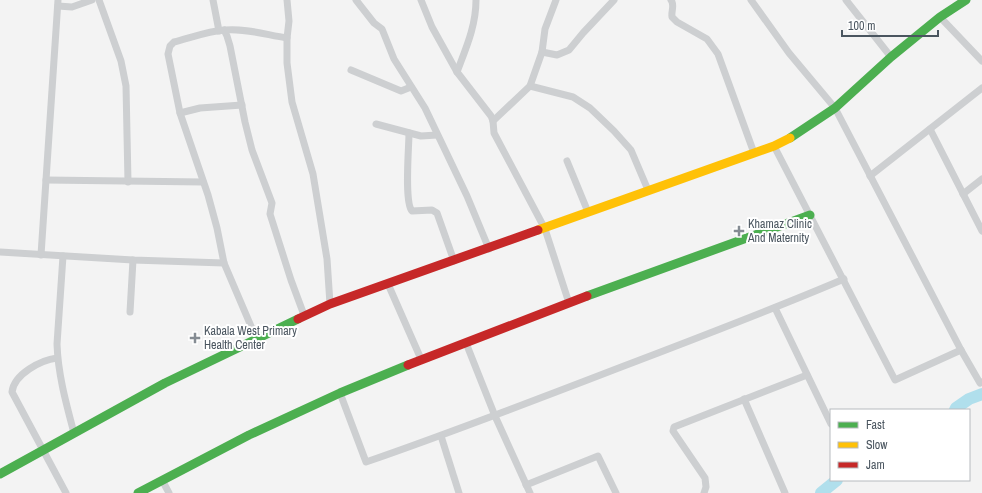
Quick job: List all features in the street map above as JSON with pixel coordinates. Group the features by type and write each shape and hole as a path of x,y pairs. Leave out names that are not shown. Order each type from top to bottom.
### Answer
{"street":[{"path":"42,255 58,3 72,7 92,0"},
{"path":"99,0 121,61 126,86 128,182"},
{"path":"213,0 222,30 227,36 230,46 252,150 272,203 270,214 290,280 304,315"},
{"path":"288,0 289,22 287,38 287,63 292,102 313,174 327,260 330,304"},
{"path":"356,0 374,23 382,29 394,59 425,108 467,196 489,249"},
{"path":"421,0 432,27 457,72 483,105 493,122 494,133 544,229 569,303"},
{"path":"457,72 472,32 476,14 476,0"},
{"path":"493,122 530,86 542,52 545,29 556,0"},
{"path":"542,52 557,55 569,50 583,32 614,0"},
{"path":"671,0 673,9 672,17 677,22 706,39 718,54 754,153"},
{"path":"751,0 789,53 835,108 961,350 980,383 982,382"},
{"path":"846,0 891,57"},
{"path":"0,474 165,383 304,315 330,304 489,249 648,190 774,146 789,139 835,108 891,57 940,17 966,0"},
{"path":"940,17 982,61"},
{"path":"256,338 224,263 217,228 180,113 168,54 170,46 174,42 222,30 246,30 258,34 287,38"},
{"path":"350,70 401,91 411,87"},
{"path":"530,86 573,97 590,108 631,150 648,190"},
{"path":"870,176 982,88"},
{"path":"180,113 200,108 242,105"},
{"path":"376,124 421,136 437,135"},
{"path":"930,129 982,231"},
{"path":"409,133 407,184 409,208 412,211 432,210 437,213 454,261"},
{"path":"774,146 895,380 961,350"},
{"path":"567,161 588,212"},
{"path":"963,194 982,178"},
{"path":"46,180 203,182"},
{"path":"138,493 249,435 340,393 421,359 466,344 569,303 810,215"},
{"path":"0,252 133,260 224,263"},
{"path":"63,256 57,344 63,392 74,433"},
{"path":"130,312 133,260"},
{"path":"340,393 366,462 495,416 775,308 844,279"},
{"path":"388,284 421,359"},
{"path":"775,308 830,422"},
{"path":"466,344 495,416 530,493"},
{"path":"58,358 47,360 31,368 12,385 12,392 14,399 66,493"},
{"path":"704,493 706,487 705,478 673,429 677,425 807,375"},
{"path":"744,399 785,493"},
{"path":"441,436 459,493"},
{"path":"526,485 598,456 616,493"},
{"path":"162,480 169,493"}],"waterway":[{"path":"956,409 969,399 982,394"},
{"path":"821,493 836,481"}],"traffic: fast":[{"path":"790,138 835,108 891,57 940,17 966,0"},
{"path":"587,296 810,215"},
{"path":"0,474 165,383 298,319"},
{"path":"138,493 249,435 340,393 408,365"}],"traffic: slow":[{"path":"538,230 774,146 790,138"}],"traffic: jam":[{"path":"298,319 330,304 538,230"},
{"path":"408,365 587,296"}],"place":[{"name":"Khamaz Clinic And Maternity","path":"739,231"},
{"name":"Kabala West Primary Health Center","path":"195,338"}]}
